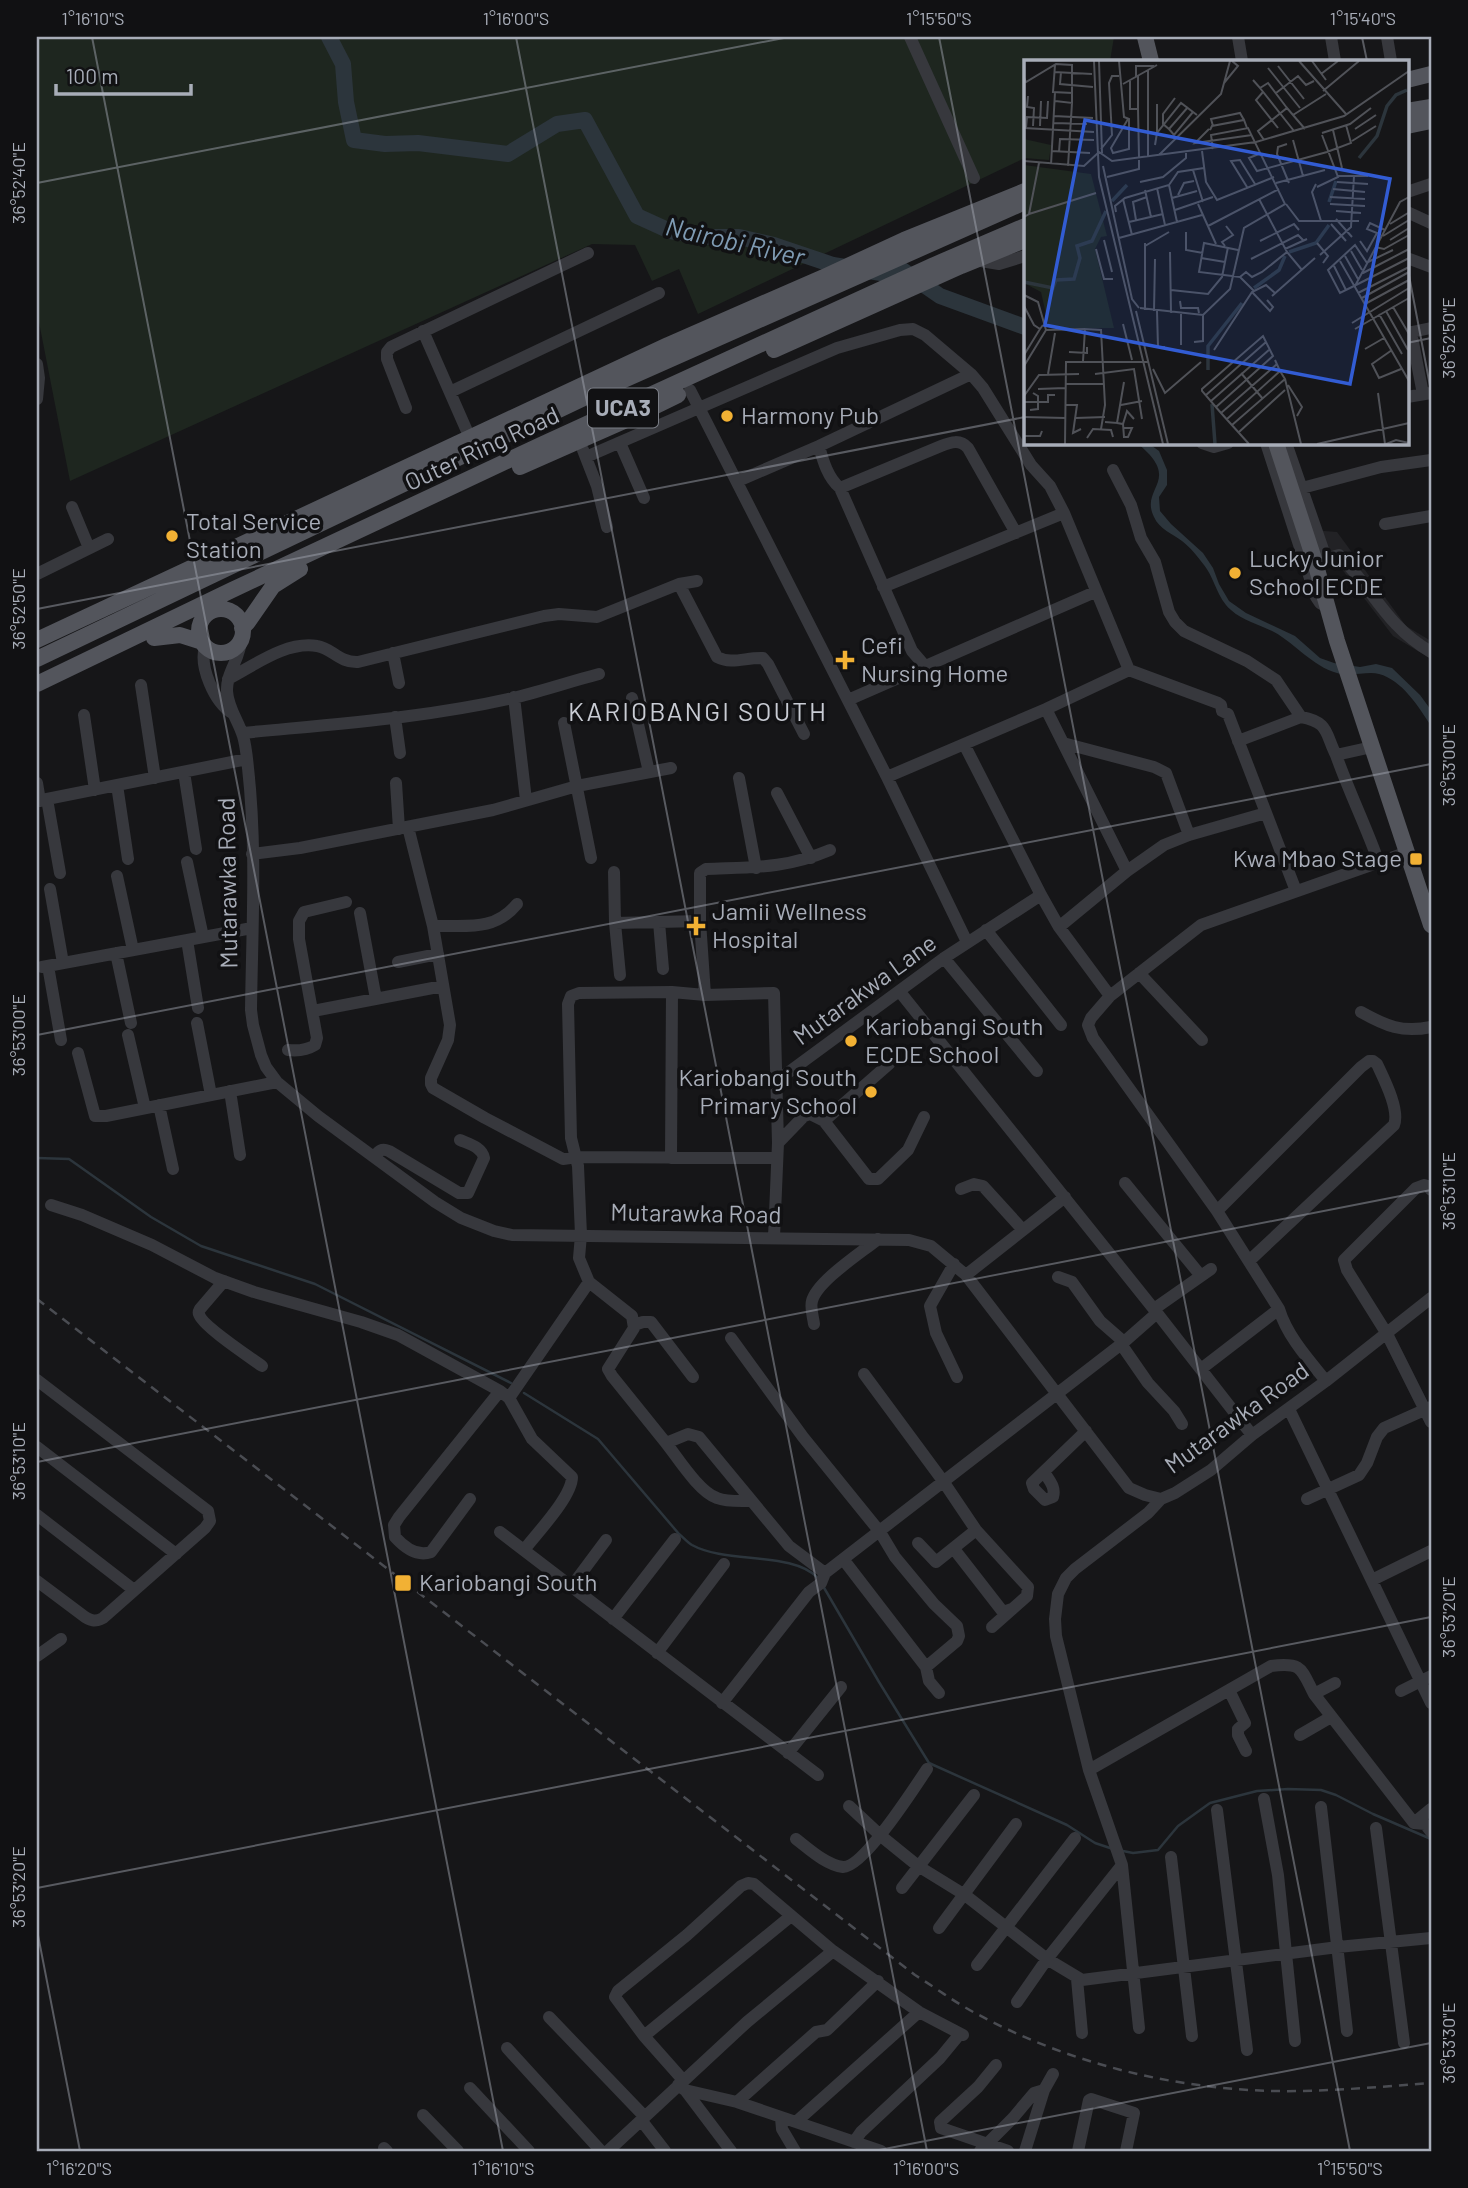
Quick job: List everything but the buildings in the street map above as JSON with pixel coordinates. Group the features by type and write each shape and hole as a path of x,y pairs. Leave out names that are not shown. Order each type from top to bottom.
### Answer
{"main road":[{"path":"1146,37 1151,60"},
{"path":"1408,80 1431,74"},
{"path":"1408,88 1431,83"},
{"path":"1408,111 1431,107"},
{"path":"1408,127 1431,121"},
{"name":"Outer Ring Road","path":"37,659 826,276 970,212 1024,191"},
{"name":"Outer Ring Road","path":"37,640 470,438 698,339 851,279 1024,202"},
{"name":"Outer Ring Road","path":"579,440 891,299 941,269 1024,227"},
{"name":"Outer Ring Road","path":"37,684 543,444 869,295 941,269 975,260 1024,240"},
{"path":"829,314 862,312"},
{"path":"579,440 613,413"},
{"name":"Mutarawka Road","path":"241,634 274,586 296,571 579,440"},
{"path":"1276,444 1320,560 1327,607 1337,641 1431,925"},
{"path":"37,694 154,638 213,611 224,610 234,614 241,634 238,645 228,652 216,652 204,644 180,635 154,638"},
{"path":"204,644 199,635 201,621 213,611"}],"street":[{"path":"910,37 974,178"},
{"path":"1238,37 1242,60"},
{"path":"1331,37 1335,60"},
{"path":"1387,37 1391,60"},
{"path":"1408,192 1431,184"},
{"path":"1408,212 1431,223"},
{"path":"406,408 387,359 387,352 391,347 588,253"},
{"path":"975,260 999,264 1024,256"},
{"path":"1408,258 1431,267"},
{"path":"450,391 659,293"},
{"path":"1408,397 1427,394 1409,332 1431,328"},
{"path":"586,457 837,348 912,329 925,335 971,374 983,388 1031,464 1050,486 1129,670"},
{"path":"423,331 470,438"},
{"path":"37,364 37,399"},
{"path":"737,481 819,446 971,374"},
{"path":"690,390 887,777 967,942"},
{"path":"579,440 597,486 607,527"},
{"path":"840,488 941,446 962,442 1016,533"},
{"path":"620,443 645,498"},
{"path":"1205,444 1214,447 1224,444"},
{"path":"1266,444 1314,592 1317,600 1327,607"},
{"path":"1286,444 1302,488 1320,560 1336,555 1341,557 1391,621 1408,637 1431,652"},
{"path":"819,446 826,468 840,488 912,651 924,665"},
{"path":"1302,488 1381,467 1431,460"},
{"path":"1113,470 1155,562 1169,612 1175,622 1184,631 1247,661 1276,680 1301,717"},
{"path":"72,507 89,548"},
{"path":"883,587 1063,513"},
{"path":"1385,524 1431,516"},
{"path":"37,575 108,539"},
{"path":"229,679 289,648 318,646 351,662 544,616 559,614 597,617 678,584 698,581"},
{"path":"678,584 717,657 729,662 762,658 768,664 804,734"},
{"path":"848,700 1095,592"},
{"name":"Mutarawka Road","path":"241,634 240,650 229,679 228,694 232,713 242,733 250,791 253,1025 261,1055 277,1082 374,1157 460,1218 512,1235 878,1239 917,1241 931,1246 966,1275 1129,1488 1161,1499 1211,1470 1252,1435 1431,1298"},
{"path":"204,644 202,660 207,675 220,703 232,713"},
{"path":"393,653 399,683"},
{"path":"887,777 1046,709 1129,670 1221,705 1222,711 1227,714 1296,891"},
{"path":"242,733 395,718 514,697 599,674"},
{"path":"141,685 155,778"},
{"path":"514,697 526,800"},
{"path":"632,698 649,772"},
{"path":"1046,709 1127,870"},
{"path":"84,715 95,790"},
{"path":"1237,741 1301,717 1317,720 1325,727 1379,863"},
{"path":"395,718 400,753"},
{"path":"564,723 591,858"},
{"path":"1063,743 1154,767 1166,773 1189,835"},
{"path":"964,744 1059,927 1110,996"},
{"path":"1336,755 1372,747"},
{"path":"41,800 247,760"},
{"path":"252,854 300,848 493,810 577,786 671,768"},
{"path":"184,772 197,849"},
{"path":"739,778 757,868"},
{"path":"37,783 60,873"},
{"path":"396,783 403,828 433,926 450,1032 431,1077 433,1088 563,1159 777,1158"},
{"path":"117,785 128,859"},
{"path":"777,793 811,858"},
{"path":"1059,927 1127,870 1164,845 1266,813"},
{"path":"705,995 699,921 699,877 703,870 787,865 830,850"},
{"path":"1326,1381 1302,1350 1217,1211 1090,1033 1088,1025 1110,996 1202,925 1408,852"},
{"path":"187,862 203,937"},
{"path":"614,872 620,975"},
{"path":"117,876 133,950"},
{"path":"50,889 63,963"},
{"name":"Mutarakwa Lane","path":"778,1080 944,958 1041,895"},
{"path":"288,1050 296,1051 315,1045 316,1027 299,939 299,921 304,912 346,902"},
{"path":"433,926 489,925 510,912 517,904"},
{"path":"360,913 376,999"},
{"path":"615,923 699,921"},
{"path":"659,922 663,969"},
{"path":"61,1040 45,966 253,928"},
{"path":"986,930 1060,1025"},
{"path":"187,940 198,1008"},
{"path":"116,953 145,1108"},
{"path":"398,962 438,954"},
{"path":"944,958 1037,1071"},
{"path":"1139,973 1202,1040"},
{"path":"313,1012 443,986"},
{"path":"671,1158 672,992"},
{"path":"900,992 1252,1435"},
{"path":"634,1325 632,1316 589,1282 579,1258 581,1235 578,1157 571,1138 568,1004 571,996 579,993 774,993 778,1143 774,1237"},
{"path":"1361,1012 1382,1023 1405,1030 1431,1027"},
{"path":"197,1023 211,1095"},
{"path":"78,1053 96,1116 277,1082"},
{"path":"1217,1211 1361,1067 1369,1061 1377,1064 1395,1110 1394,1125 1249,1261"},
{"path":"824,1121 889,1064"},
{"path":"230,1091 240,1155"},
{"path":"159,1105 173,1170"},
{"path":"778,1143 807,1114 824,1121 865,1175 872,1180 878,1179 904,1155 924,1116"},
{"path":"374,1157 384,1149 459,1194 468,1194 484,1154 460,1140"},
{"path":"722,1703 809,1592 821,1583 825,1573 1123,1343 1155,1311 1206,1273 1125,1183"},
{"path":"961,1189 974,1184 983,1186 1023,1230"},
{"path":"1307,1499 1359,1475 1384,1428 1429,1413 1343,1260 1416,1188 1424,1185 1431,1190"},
{"path":"966,1275 1065,1197"},
{"path":"51,1205 82,1215 152,1245 224,1281 398,1335 505,1394 532,1438 572,1477 566,1494 524,1550"},
{"path":"814,1324 811,1304 816,1292 878,1239"},
{"path":"954,1264 930,1306 936,1332 957,1377"},
{"path":"1058,1277 1072,1282 1100,1321 1123,1343 1148,1383 1174,1411 1182,1424"},
{"path":"224,1281 200,1309 200,1318 262,1366"},
{"path":"470,1499 431,1552 424,1555 416,1553 395,1537 394,1525 399,1517 505,1394 589,1282"},
{"path":"1201,1369 1279,1310"},
{"path":"693,1377 651,1322 634,1325 608,1368 710,1495 720,1499 751,1501"},
{"path":"731,1338 803,1437 880,1532 895,1557 934,1604 957,1626 957,1641 926,1667"},
{"path":"864,1374 976,1530 1028,1587 1027,1596 992,1626"},
{"path":"37,1380 208,1511 210,1521 103,1618 91,1621 37,1581"},
{"path":"1289,1409 1372,1580 1426,1679 1431,1703"},
{"path":"1044,1472 1086,1431"},
{"path":"666,1443 688,1434 699,1437 789,1546 825,1573"},
{"path":"37,1447 176,1554"},
{"path":"1139,2028 1122,1865 1089,1770 1056,1636 1055,1619 1058,1594 1066,1578 1148,1513 1161,1499"},
{"path":"37,1515 134,1590"},
{"path":"918,1543 936,1562 976,1530"},
{"path":"500,1532 818,1775"},
{"path":"613,1619 675,1539"},
{"path":"571,1587 606,1540"},
{"path":"954,1549 1003,1612 1012,1609"},
{"path":"1372,1580 1431,1551"},
{"path":"843,1559 926,1667 929,1681 939,1693"},
{"path":"657,1653 724,1564"},
{"path":"38,1652 61,1639"},
{"path":"1089,1770 1272,1665 1289,1664 1301,1670 1314,1694 1413,1823 1425,1824 1431,1832"},
{"path":"1401,1691 1426,1679"},
{"path":"1314,1694 1335,1683"},
{"path":"788,1753 841,1687"},
{"path":"1229,1690 1245,1723 1238,1729 1245,1751"},
{"path":"1300,1735 1331,1717"},
{"path":"796,1839 829,1862 848,1867 853,1865 881,1836 928,1769"},
{"path":"902,1888 974,1795"},
{"path":"1264,1800 1278,1875 1295,2041"},
{"path":"849,1806 918,1866 965,1895 1077,1979 1088,1980 1338,1947 1431,1938"},
{"path":"1321,1807 1347,2031"},
{"path":"1413,1823 1431,1809"},
{"path":"1217,1810 1247,2050"},
{"path":"939,1928 1016,1824"},
{"path":"1376,1828 1404,2043"},
{"path":"977,1965 1075,1838"},
{"path":"1171,1857 1192,2036"},
{"path":"1017,2002 1047,1959 1122,1865"},
{"path":"731,2151 615,1997 618,1991 687,1935 741,1886 748,1883 754,1884 833,1951 919,2012 964,2035 959,2035 940,2058 861,2132 859,2146"},
{"path":"644,2036 791,1916"},
{"path":"609,2151 747,2022 833,1951"},
{"path":"1077,1979 1082,2033"},
{"path":"737,2102 816,2032 827,2030 878,1981"},
{"path":"796,2122 919,2012"},
{"path":"549,2017 643,2118 666,2151"},
{"path":"507,2048 601,2151"},
{"path":"996,2065 978,2087 940,2122 940,2128 984,2147 1008,2151"},
{"path":"1025,2151 1044,2090 1053,2074"},
{"path":"682,2085 796,2122 859,2146 881,2151"},
{"path":"470,2088 529,2151"},
{"path":"984,2147 1034,2093 1044,2090"},
{"path":"1078,2151 1091,2099 1134,2113 1126,2151"},
{"path":"423,2115 458,2151"},
{"path":"781,2118 782,2129 795,2151"}],"shaded area":[{"path":"37,37 1114,37 1110,60 1024,60 1024,158 698,314 679,269 652,281 635,245 592,244 70,481 37,312"},
{"path":"1138,444 1149,444 1159,451 1167,470 1167,485 1159,497 1160,511 1203,553 1229,601 1246,613 1295,636 1320,658 1360,667 1376,664 1392,668 1420,695 1431,710 1431,726 1409,695 1387,677 1375,673 1342,674 1328,670 1282,637 1231,610 1222,600 1208,570 1197,555 1156,521 1151,507 1159,475 1151,456"},
{"path":"1312,530 1337,532 1406,626 1431,641 1431,659 1393,636"}],"waterway":[{"name":"Nairobi River","path":"329,37 343,64 346,102 354,140 385,144 418,143 508,154 557,124 585,120 637,216 670,231 706,237 739,237 774,245 833,265 881,273 901,269 940,296 1024,327"},
{"path":"37,1158 69,1159 151,1217 201,1246 315,1284 511,1383"},
{"path":"524,1393 598,1439 679,1534 692,1545 706,1551 793,1564 818,1578"},
{"path":"823,1586 929,1763 1067,1825 1095,1843 1113,1849"},
{"path":"1123,1851 1133,1853 1158,1850 1178,1826 1210,1803 1257,1791 1288,1789 1321,1790 1336,1795 1431,1839"}],"railway":[{"path":"37,1299 915,1975 971,2011 1048,2047 1084,2059 1120,2070 1195,2085 1291,2091 1431,2083"}],"place":[{"name":"Harmony Pub","path":"727,416"},
{"name":"Total Service Station","path":"172,536"},
{"name":"Lucky Junior School ECDE","path":"1235,573"},
{"name":"Cefi Nursing Home","path":"845,660"},
{"name":"Kwa Mbao Stage","path":"1416,859"},
{"name":"Jamii Wellness Hospital","path":"696,926"},
{"name":"Kariobangi South ECDE School","path":"851,1041"},
{"name":"Kariobangi South Primary School","path":"871,1092"},
{"name":"Kariobangi South","path":"403,1583"}],"district":[{"name":"KARIOBANGI SOUTH","path":"698,712"}]}
